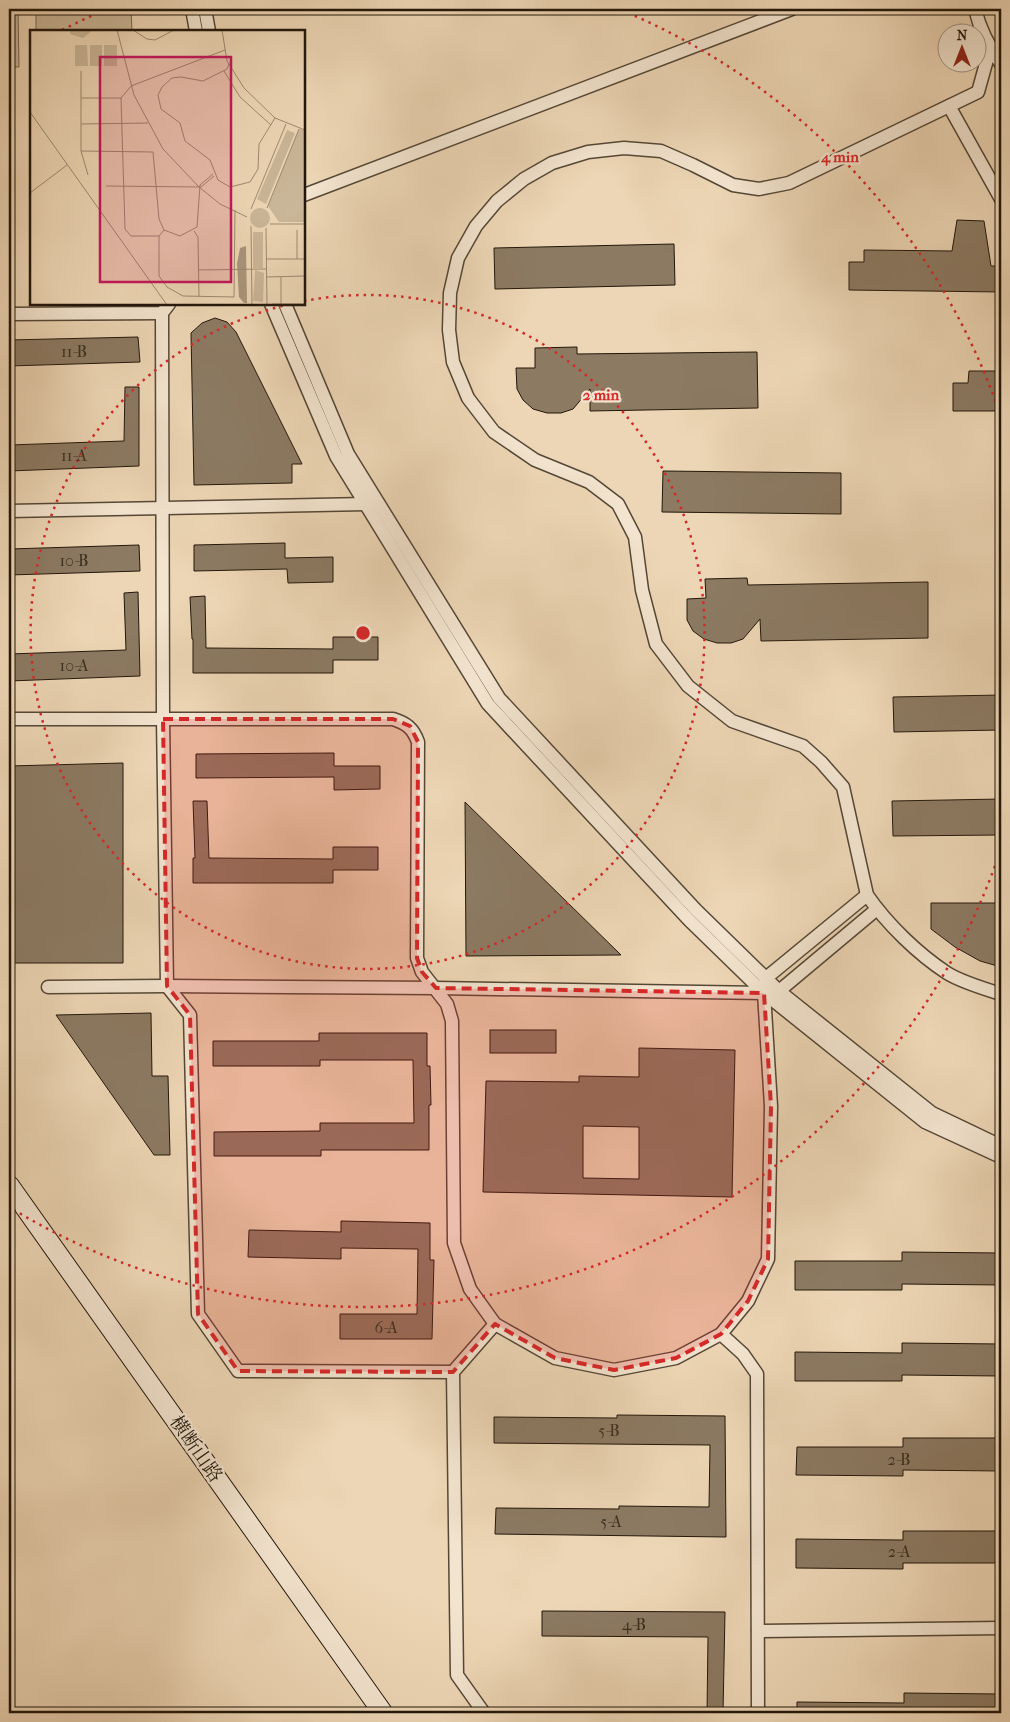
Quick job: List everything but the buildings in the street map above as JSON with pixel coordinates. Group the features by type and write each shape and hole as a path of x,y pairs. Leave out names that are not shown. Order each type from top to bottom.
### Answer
{"main road":[{"name":"横断山路","path":"9,1185 383,1713"}],"street":[{"path":"192,9 196,30"},
{"path":"205,9 209,30"},
{"path":"305,195 792,9"},
{"path":"975,9 979,27 990,49 1001,64"},
{"path":"990,49 978,92 789,183 759,189 733,185 661,151 624,148 588,152 552,163 524,179 497,201 476,226 458,258 450,293 449,330 453,362 468,398 494,432 535,460 589,482 618,504 635,537 642,590 656,644 688,686 732,721 803,746 821,762 843,787 867,895 877,909 906,940 948,974 1001,994"},
{"path":"949,106 1001,199"},
{"path":"271,305 336,456 370,501 499,698 696,910 779,991 932,1113 1001,1146"},
{"path":"285,305 348,454 370,501 488,704 689,920 764,993 925,1122 1001,1157"},
{"path":"9,314 165,308 162,508 162,719 167,986 190,1016 198,1314 238,1371 453,1372"},
{"path":"9,511 370,501"},
{"path":"9,719 392,719 410,726 418,742 417,958 422,972 447,1004 452,1021 454,1243 470,1289 495,1324 555,1358 614,1370 676,1358 720,1334 748,1301 768,1259 771,1106 764,993 766,978 867,895"},
{"path":"48,987 436,988 764,993 779,991 877,909"},
{"path":"484,1713 457,1675 453,1372 495,1324"},
{"path":"720,1334 743,1354 757,1374 758,1713"},
{"path":"758,1631 1001,1628"}],"highlighted area":[{"path":"163,719 393,719 410,726 418,742 417,958 422,972 436,988 764,993 771,1106 768,1259 748,1301 721,1334 676,1358 614,1370 555,1358 495,1324 453,1372 238,1371 198,1314 190,1015 167,986"}],"shaded area":[{"path":"9,9 18,9 19,67 9,67"},
{"path":"36,9 131,9 132,30 36,30"}]}
